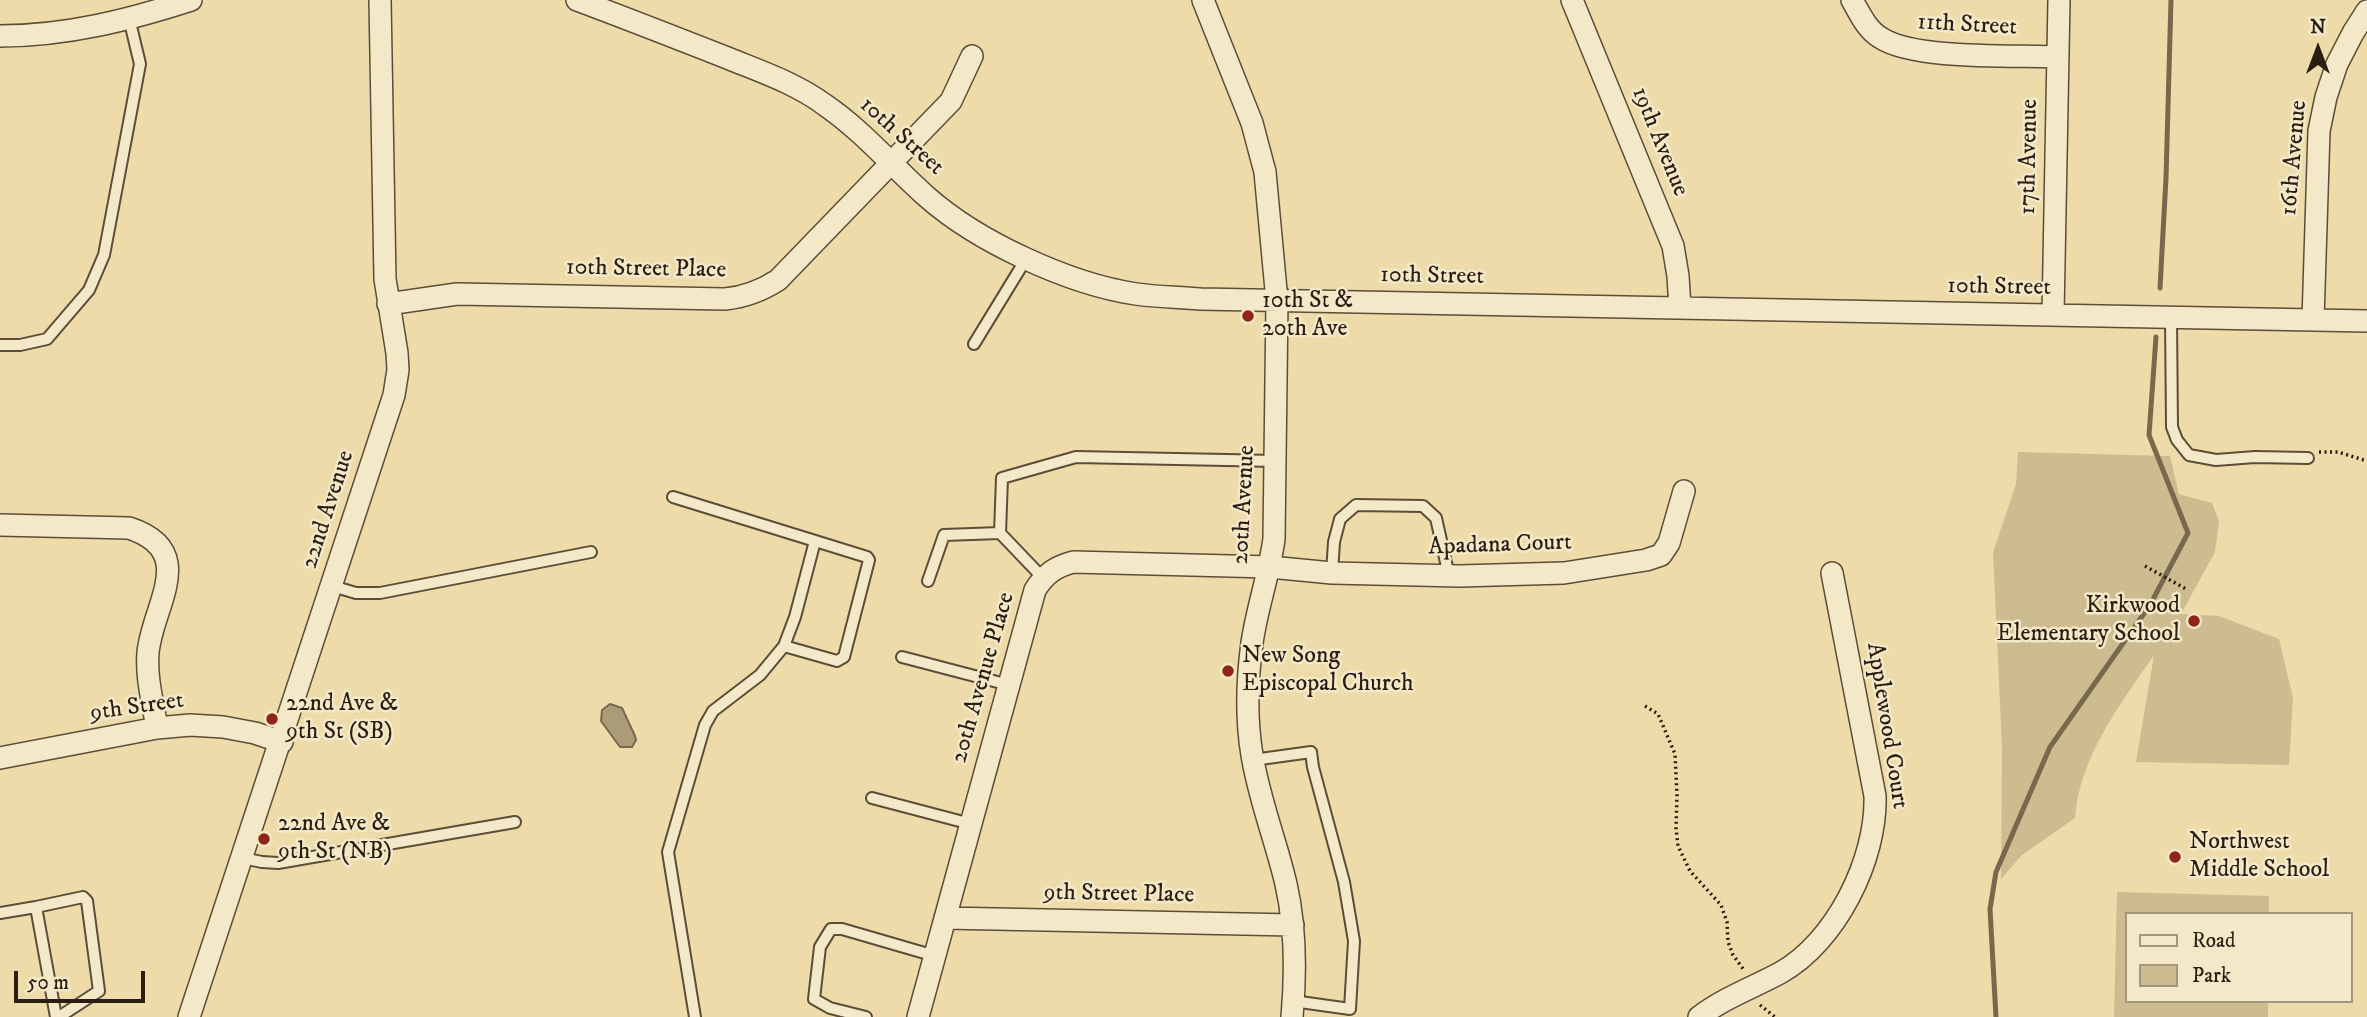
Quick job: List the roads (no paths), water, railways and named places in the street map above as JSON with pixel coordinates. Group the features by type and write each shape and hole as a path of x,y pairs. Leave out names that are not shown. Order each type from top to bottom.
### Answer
{"street":[{"path":"0,36 61,32 129,18 191,0"},
{"name":"22nd Avenue","path":"189,1017 394,395 398,370 397,354 385,279 380,0"},
{"name":"20th Avenue","path":"1203,0 1252,123 1265,172 1277,300 1274,539 1252,643 1248,718 1259,792 1286,885 1293,925 1293,1009"},
{"name":"19th Avenue","path":"1573,0 1673,246 1680,308"},
{"name":"11th Street","path":"1852,0 1868,27 1879,37 1898,47 1930,52 2058,57"},
{"name":"17th Avenue","path":"2053,315 2059,0"},
{"name":"10th Street","path":"588,2 805,92 826,105 929,198 980,236 1026,259 1077,279 1135,294 1200,299 2367,321"},
{"name":"16th Avenue","path":"2314,320 2319,131 2337,64 2367,11"},
{"name":"10th Street Place","path":"388,304 457,294 741,297 762,290 778,280 951,101 972,56"},
{"name":"Apadana Court","path":"1270,567 1332,573 1523,576 1564,573 1646,560 1661,555 1669,543 1684,491"},
{"path":"0,525 130,528 142,532 159,547 168,566 169,583 152,636 147,672 157,728"},
{"name":"20th Avenue Place","path":"918,1017 1035,590 1043,578 1059,566 1073,562 1270,567"},
{"name":"Applewood Court","path":"1699,1017 1717,1003 1780,973 1803,957 1823,938 1847,901 1872,838 1876,817 1875,796 1832,573"},
{"name":"9th Street","path":"0,758 157,728 190,725 223,727 282,741"},
{"name":"9th Street Place","path":"945,918 1293,925"}],"lane":[{"path":"0,345 20,345 47,338 89,290 104,255 140,64 129,18"},
{"path":"974,344 1026,259"},
{"path":"2171,317 2172,427 2177,440 2189,455 2216,460 2255,457 2308,458"},
{"path":"1043,578 1000,533 1002,478 1076,457 1276,461"},
{"path":"673,497 867,557 869,560 844,657 837,661 784,646"},
{"path":"1332,573 1334,542 1340,519 1356,505 1423,506 1436,518 1449,576"},
{"path":"928,581 944,535 1000,533"},
{"path":"695,1017 668,862 670,841 709,718 719,706 766,670 784,646 795,617 815,541"},
{"path":"332,586 356,593 380,593 591,552"},
{"path":"902,657 1009,685"},
{"path":"1253,761 1311,752 1344,882 1354,940 1350,1009 1293,1009"},
{"path":"872,798 971,824"},
{"path":"242,858 278,863 515,822"},
{"path":"0,913 83,897 87,901 99,991 57,1017 36,907"},
{"path":"866,1017 830,1008 814,999 820,947 831,929 842,929 935,956"}],"waterway":[{"path":"2160,288 2171,0"},
{"path":"1996,1017 1990,909 1996,872 2050,747 2150,605 2188,533 2149,435 2156,337"}],"place":[{"name":"10th St & 20th Ave","path":"1248,316"},
{"name":"Kirkwood Elementary School","path":"2194,621"},
{"name":"New Song Episcopal Church","path":"1228,671"},
{"name":"22nd Ave & 9th St (SB)","path":"272,719"},
{"name":"22nd Ave & 9th St (NB)","path":"264,839"},
{"name":"Northwest Middle School","path":"2175,857"}]}
